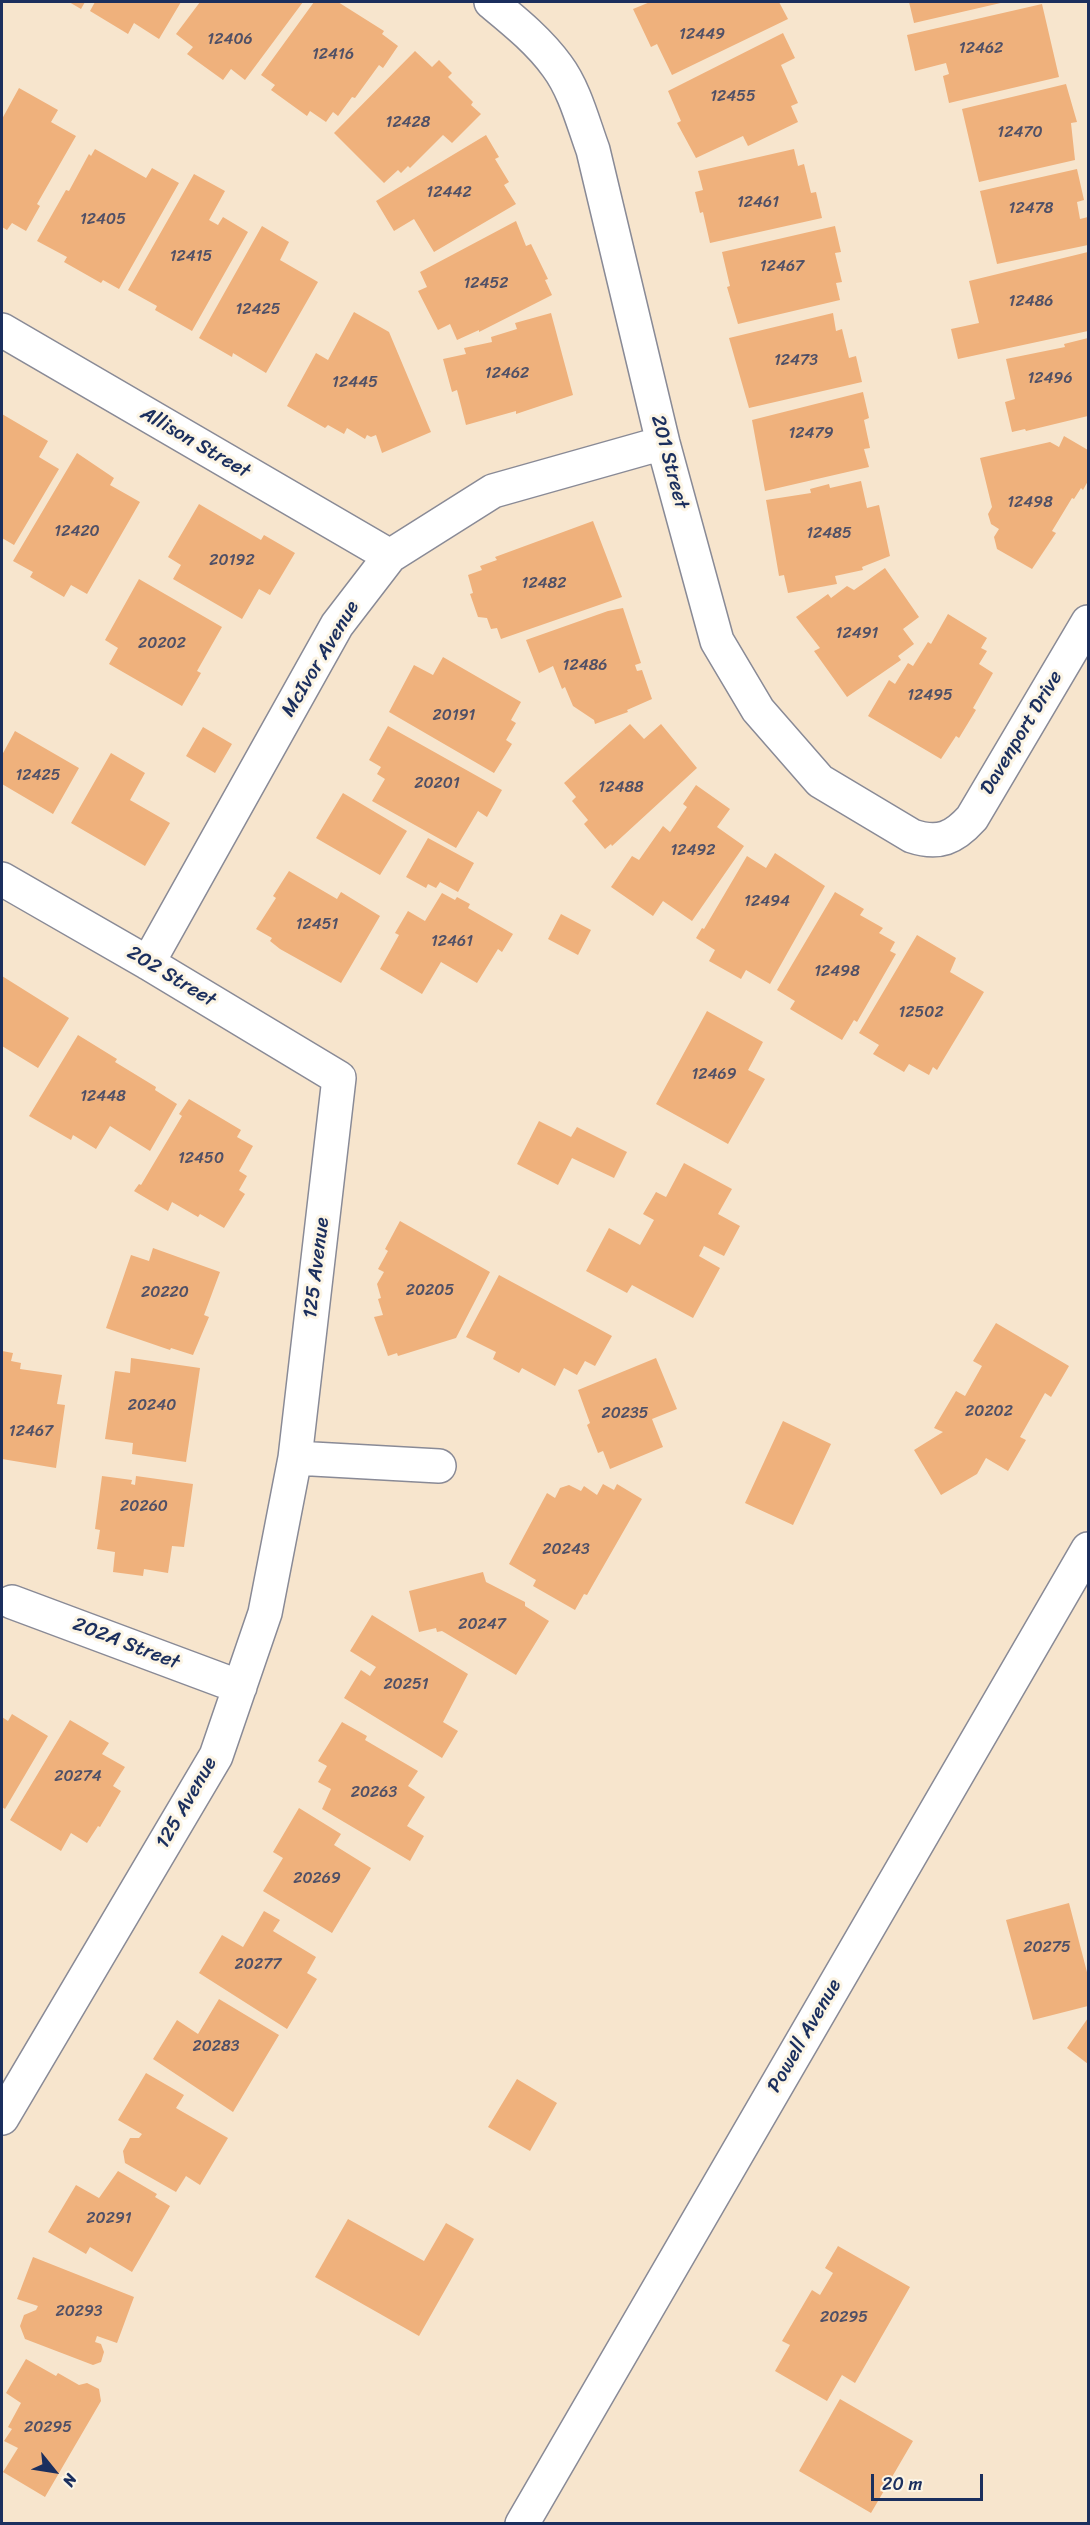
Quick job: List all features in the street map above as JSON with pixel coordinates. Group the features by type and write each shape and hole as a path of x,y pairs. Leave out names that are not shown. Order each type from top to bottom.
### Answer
{"street":[{"name":"201 Street","path":"491,2 526,32 558,66 577,106 593,150 663,443 717,641 758,710 820,781 912,836 927,841 950,838"},
{"name":"Allison Street","path":"2,330 390,556"},
{"name":"McIvor Avenue","path":"148,963 337,625 390,556 493,491 663,443"},
{"name":"Davenport Drive","path":"950,838 972,818 1089,622"},
{"name":"202 Street","path":"2,879 148,963 339,1078"},
{"name":"125 Avenue","path":"2,2118 216,1756 265,1613 295,1458 339,1078"},
{"path":"295,1458 439,1466"},
{"name":"Powell Avenue","path":"522,2523 1089,1549"},
{"name":"202A Street","path":"12,1602 240,1687"}],"building":[{"path":"69,2 85,2 81,9"},
{"path":"95,2 181,2 159,39 134,23 128,34 90,11"},
{"path":"200,2 303,2 245,80 231,69 223,80 187,54 193,47 176,34"},
{"path":"314,2 338,2 384,31 382,34 398,46 383,68 379,65 355,98 352,97 338,116 333,112 326,122 310,111 307,116 271,90 275,85 261,75"},
{"path":"650,2 779,2 788,19 672,75 657,44 651,47 633,9"},
{"path":"909,2 1005,2 914,23"},
{"path":"1042,4 1059,77 949,103 943,76 949,74 946,63 915,71 907,35"},
{"path":"783,33 795,58 781,65 798,103 791,106 798,122 748,146 743,136 696,158 677,123 681,121 668,91"},
{"path":"415,51 432,67 439,60 452,73 448,77 473,102 471,105 481,114 452,143 443,135 410,168 408,166 401,173 398,170 384,183 334,133"},
{"path":"1066,84 1077,122 1071,123 1075,160 979,182 962,109"},
{"path":"19,88 58,110 51,122 76,136 37,204 40,206 26,231 12,223 7,230 2,227 2,119"},
{"path":"486,135 499,157 495,159 509,182 504,185 516,204 434,252 414,219 394,231 376,201"},
{"path":"95,149 146,178 152,168 179,183 119,289 103,280 101,283 64,262 67,257 37,241 66,190 69,191 89,154 91,156"},
{"path":"794,149 798,166 804,164 811,193 816,192 822,218 710,243 703,212 700,213 695,192 703,190 698,171"},
{"path":"1077,169 1084,200 1077,202 1080,219 1088,217 1088,245 997,264 980,191"},
{"path":"194,174 225,191 209,220 218,225 223,217 248,232 192,331 155,310 157,306 128,290"},
{"path":"516,221 526,246 531,244 548,279 545,280 552,295 479,332 479,330 457,340 450,324 438,330 418,291 427,287 420,272"},
{"path":"262,226 289,242 280,260 318,282 266,373 233,353 232,357 199,338"},
{"path":"835,226 841,252 835,253 842,282 836,283 840,300 738,324 727,287 730,286 722,252"},
{"path":"1088,252 1088,331 958,359 951,329 979,323 969,281"},
{"path":"354,312 389,332 431,432 382,453 376,435 371,437 367,435 365,439 347,428 344,434 328,425 325,428 287,406 316,353 328,360"},
{"path":"551,313 573,395 516,414 516,411 466,425 457,390 452,392 443,359 466,354 464,348 492,342 491,337 517,329 515,323"},
{"path":"833,313 836,331 842,329 849,358 856,356 862,382 749,408 729,338"},
{"path":"1088,338 1088,416 1026,431 1025,429 1012,432 1005,402 1015,399 1006,359 1065,347 1064,344"},
{"path":"863,392 869,418 864,420 870,448 864,449 869,467 765,491 752,420"},
{"path":"2,414 48,441 39,457 59,469 14,545 2,538"},
{"path":"1064,436 1088,450 1088,481 1083,490 1081,488 1074,499 1072,498 1052,531 1056,533 1032,569 997,549 994,537 999,529 991,524 988,514 992,507 980,458 1050,442 1059,447"},
{"path":"77,453 114,478 110,485 140,502 87,594 71,585 64,597 30,577 33,572 13,561"},
{"path":"861,481 867,508 879,505 890,556 862,567 863,570 835,576 837,584 788,593 784,575 779,576 766,500 811,493 810,489 829,484 830,488"},
{"path":"199,504 261,540 264,535 295,553 270,595 259,589 242,619 173,579 181,565 168,557"},
{"path":"593,521 622,597 501,639 497,628 491,629 487,618 478,617 470,594 473,593 468,575 482,570 480,566 497,560 495,557"},
{"path":"885,568 919,617 903,629 914,644 898,656 901,660 847,697 814,651 820,648 796,617 828,594 831,598 847,586 854,590"},
{"path":"139,579 222,627 197,671 201,673 182,706 109,664 118,648 105,640"},
{"path":"623,608 641,663 635,665 637,671 642,670 652,699 627,710 628,712 595,724 594,720 573,706 565,687 562,689 553,666 539,673 526,640 608,611"},
{"path":"948,614 987,638 981,648 987,651 979,664 993,673 973,708 976,710 959,738 956,736 941,759 868,716 889,680 895,684 908,663 913,666 928,642 931,644"},
{"path":"443,657 521,702 511,720 516,723 506,740 512,744 494,773 389,712 414,665 433,675"},
{"path":"630,724 644,739 661,724 697,768 612,846 611,844 605,849 584,824 588,820 572,801 576,797 564,783"},
{"path":"388,726 502,790 487,817 478,811 456,848 372,801 385,779 377,774 381,767 369,760"},
{"path":"203,727 232,744 215,773 186,756"},
{"path":"15,731 79,768 53,814 2,784 2,755"},
{"path":"111,753 145,773 130,800 170,823 145,866 71,823"},
{"path":"696,785 730,809 717,827 744,846 692,921 663,901 653,916 611,887 632,856 639,860 663,826 670,832 687,807 683,804"},
{"path":"343,793 407,831 380,875 316,838"},
{"path":"428,838 474,863 458,892 440,882 436,888 428,884 426,888 406,877"},
{"path":"775,853 825,886 770,984 746,970 741,979 709,961 715,950 696,938 702,928 704,929 747,856 766,868"},
{"path":"289,871 337,899 341,892 380,916 341,983 280,949 270,941 272,938 256,929 276,898 273,896"},
{"path":"835,892 864,909 860,915 883,928 879,933 895,942 890,951 896,954 857,1022 854,1020 842,1040 790,1009 795,1001 777,990"},
{"path":"442,893 470,904 468,908 513,934 502,952 498,949 477,983 441,962 422,994 380,969 399,935 395,933 408,911 425,921"},
{"path":"561,914 591,930 578,955 548,939"},
{"path":"917,935 956,958 950,972 984,992 937,1070 933,1067 929,1075 909,1064 904,1072 873,1054 879,1045 859,1033"},
{"path":"2,976 69,1018 38,1068 2,1046"},
{"path":"707,1011 763,1042 748,1070 765,1079 728,1144 656,1104"},
{"path":"78,1035 117,1059 115,1062 156,1087 155,1090 177,1104 150,1151 110,1126 96,1149 73,1135 71,1140 29,1116"},
{"path":"189,1099 241,1130 237,1137 253,1146 239,1171 247,1176 239,1190 245,1194 224,1228 172,1202 168,1211 134,1191 139,1184 141,1185 182,1116 179,1114"},
{"path":"539,1121 571,1137 577,1127 627,1152 614,1178 572,1158 558,1185 517,1164"},
{"path":"684,1163 732,1189 718,1214 740,1226 724,1256 704,1246 699,1256 720,1268 693,1318 632,1285 627,1293 586,1271 609,1228 640,1245 654,1220 643,1214 656,1192 666,1197"},
{"path":"400,1221 490,1272 456,1338 398,1356 397,1353 388,1356 374,1317 383,1315 378,1299 381,1298 377,1284 384,1272 378,1269 388,1251 385,1249"},
{"path":"153,1248 220,1272 204,1315 209,1317 193,1355 171,1348 170,1350 106,1328 131,1255 149,1261"},
{"path":"499,1275 612,1336 595,1366 585,1361 577,1375 564,1368 555,1386 522,1368 519,1373 493,1359 496,1352 466,1337"},
{"path":"996,1323 1069,1366 1051,1397 1045,1393 1020,1437 1026,1440 1008,1471 986,1458 977,1474 941,1495 914,1450 943,1432 934,1428 956,1391 965,1396 982,1366 973,1361"},
{"path":"2,1351 13,1353 11,1361 21,1363 20,1369 62,1375 57,1404 65,1405 56,1468 2,1459"},
{"path":"131,1358 200,1368 186,1462 132,1454 133,1443 105,1439 115,1371 130,1373"},
{"path":"656,1358 677,1409 652,1419 663,1447 610,1469 603,1451 598,1453 587,1425 590,1423 578,1390"},
{"path":"783,1421 831,1444 793,1525 745,1503"},
{"path":"102,1476 132,1480 131,1484 135,1485 136,1476 193,1484 184,1547 172,1546 168,1573 144,1569 143,1576 113,1572 115,1552 97,1549 100,1530 95,1529"},
{"path":"603,1484 614,1490 617,1484 642,1499 587,1595 584,1594 575,1610 533,1586 536,1580 509,1564 547,1493 555,1498 560,1488 569,1485 581,1491 584,1486 597,1495"},
{"path":"483,1572 486,1582 525,1602 525,1606 549,1621 516,1675 442,1631 437,1632 436,1628 419,1632 409,1591"},
{"path":"372,1615 468,1674 443,1722 458,1731 442,1758 344,1698 361,1670 370,1676 376,1667 350,1651"},
{"path":"12,1714 48,1736 5,1809 2,1807 2,1717 8,1721"},
{"path":"70,1720 109,1743 102,1754 125,1767 113,1786 121,1791 100,1827 98,1826 87,1843 71,1833 61,1851 10,1820"},
{"path":"342,1722 367,1736 365,1740 418,1771 408,1786 425,1797 407,1826 424,1836 410,1861 322,1809 331,1789 318,1782 327,1766 318,1761"},
{"path":"299,1808 341,1834 334,1845 371,1868 332,1933 263,1891 283,1858 273,1852"},
{"path":"1069,1903 1088,1976 1088,2006 1033,2020 1006,1920"},
{"path":"264,1911 280,1920 273,1931 316,1957 307,1973 317,1979 287,2029 199,1973 222,1935 243,1947"},
{"path":"219,1999 279,2035 233,2112 153,2059 177,2020 198,2034"},
{"path":"1088,2018 1088,2064 1067,2048"},
{"path":"146,2073 184,2095 176,2108 228,2138 200,2185 186,2176 176,2192 125,2163 123,2151 130,2138 139,2138 142,2134 118,2120"},
{"path":"517,2079 557,2103 530,2151 488,2127"},
{"path":"118,2171 157,2194 155,2197 170,2206 132,2272 90,2247 86,2254 48,2232 76,2185 99,2198"},
{"path":"348,2219 424,2261 446,2223 474,2239 419,2336 315,2277"},
{"path":"838,2246 910,2287 855,2383 842,2375 827,2401 775,2371 790,2345 782,2341 812,2290 820,2295 833,2273 825,2268"},
{"path":"33,2257 134,2297 117,2343 97,2336 95,2342 101,2344 104,2352 101,2362 93,2365 25,2339 20,2326 24,2315 36,2310 38,2306 17,2299"},
{"path":"26,2359 56,2376 58,2373 79,2385 87,2383 99,2389 101,2401 45,2497 3,2472 18,2448 4,2441 12,2429 8,2427 21,2403 6,2393"},
{"path":"840,2399 913,2441 871,2513 799,2471"}]}
